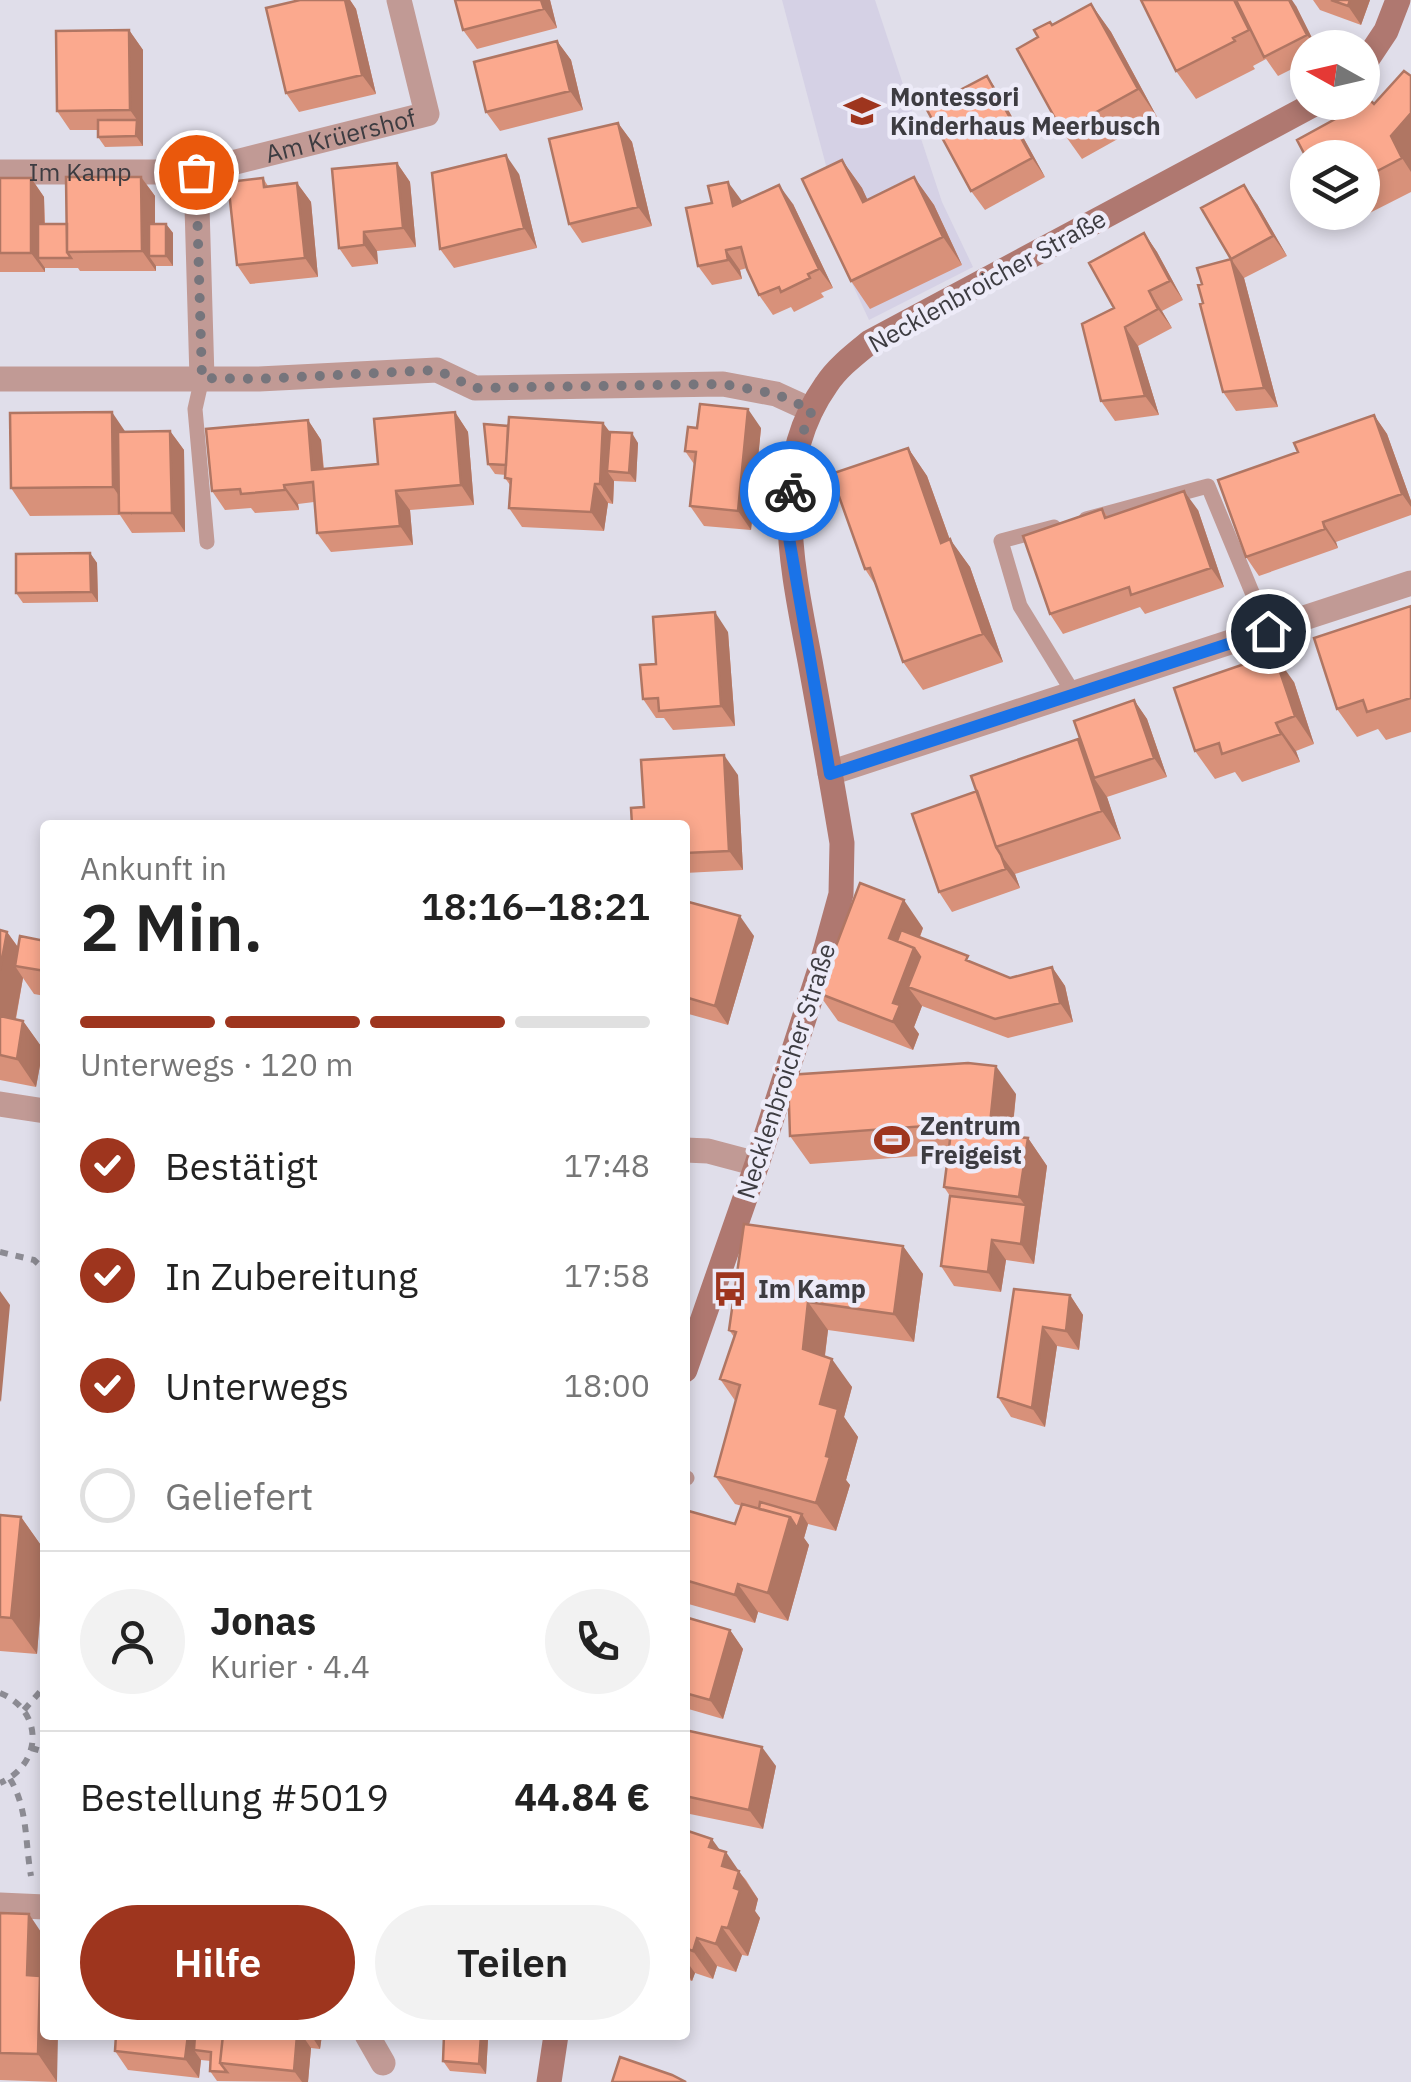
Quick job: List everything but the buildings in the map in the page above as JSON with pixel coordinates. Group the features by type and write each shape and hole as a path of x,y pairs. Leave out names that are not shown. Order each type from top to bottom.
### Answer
{"main road":[{"path":"1380,40 1398,0"},
{"name":"Necklenbroicher Straße","path":"690,1356 757,1164 841,894 842,843 789,538 790,484 798,445 812,410 826,384 870,342 1290,117"},
{"path":"549,2082 555,2040"}],"street":[{"name":"Am Krüershof","path":"196,172 427,114 399,0"},
{"name":"Im Kamp","path":"0,172 196,172"},
{"path":"196,172 202,378"},
{"path":"0,379 258,379 437,370 475,388 723,384 776,394 812,410"},
{"path":"830,774 1411,583"},
{"path":"0,1104 40,1110"},
{"path":"690,1150 757,1164"},
{"path":"0,1905 40,1907"},
{"path":"370,2040 383,2063"}],"lane":[{"path":"202,378 194,409 207,542"},
{"path":"1074,694 1020,606 1001,541 1208,486 1268,631"}],"path":[{"path":"0,1252 34,1260 40,1265"},
{"path":"24,1710 40,1692"},
{"path":"0,1693 24,1710 31,1726 32,1748 26,1762 0,1783"},
{"path":"32,1748 40,1750"},
{"path":"10,1778 18,1792 28,1838 28,1862 40,1907"}],"shaded area":[{"name":"Montessori Kinderhaus Meerbusch","path":"782,0 875,0 942,202 973,267 869,320 805,182 828,173"}],"way so far":[{"path":"196,172 202,378 437,370 475,388 723,384 776,394 812,410 798,445 790,491"}],"place":[{"name":"Montessori Kinderhaus Meerbusch","path":"862,111"},
{"name":"Zentrum Freigeist","path":"892,1140"},
{"name":"Im Kamp","path":"730,1289"}],"route":[{"path":"790,491 789,538 830,774 1268,631"}]}
